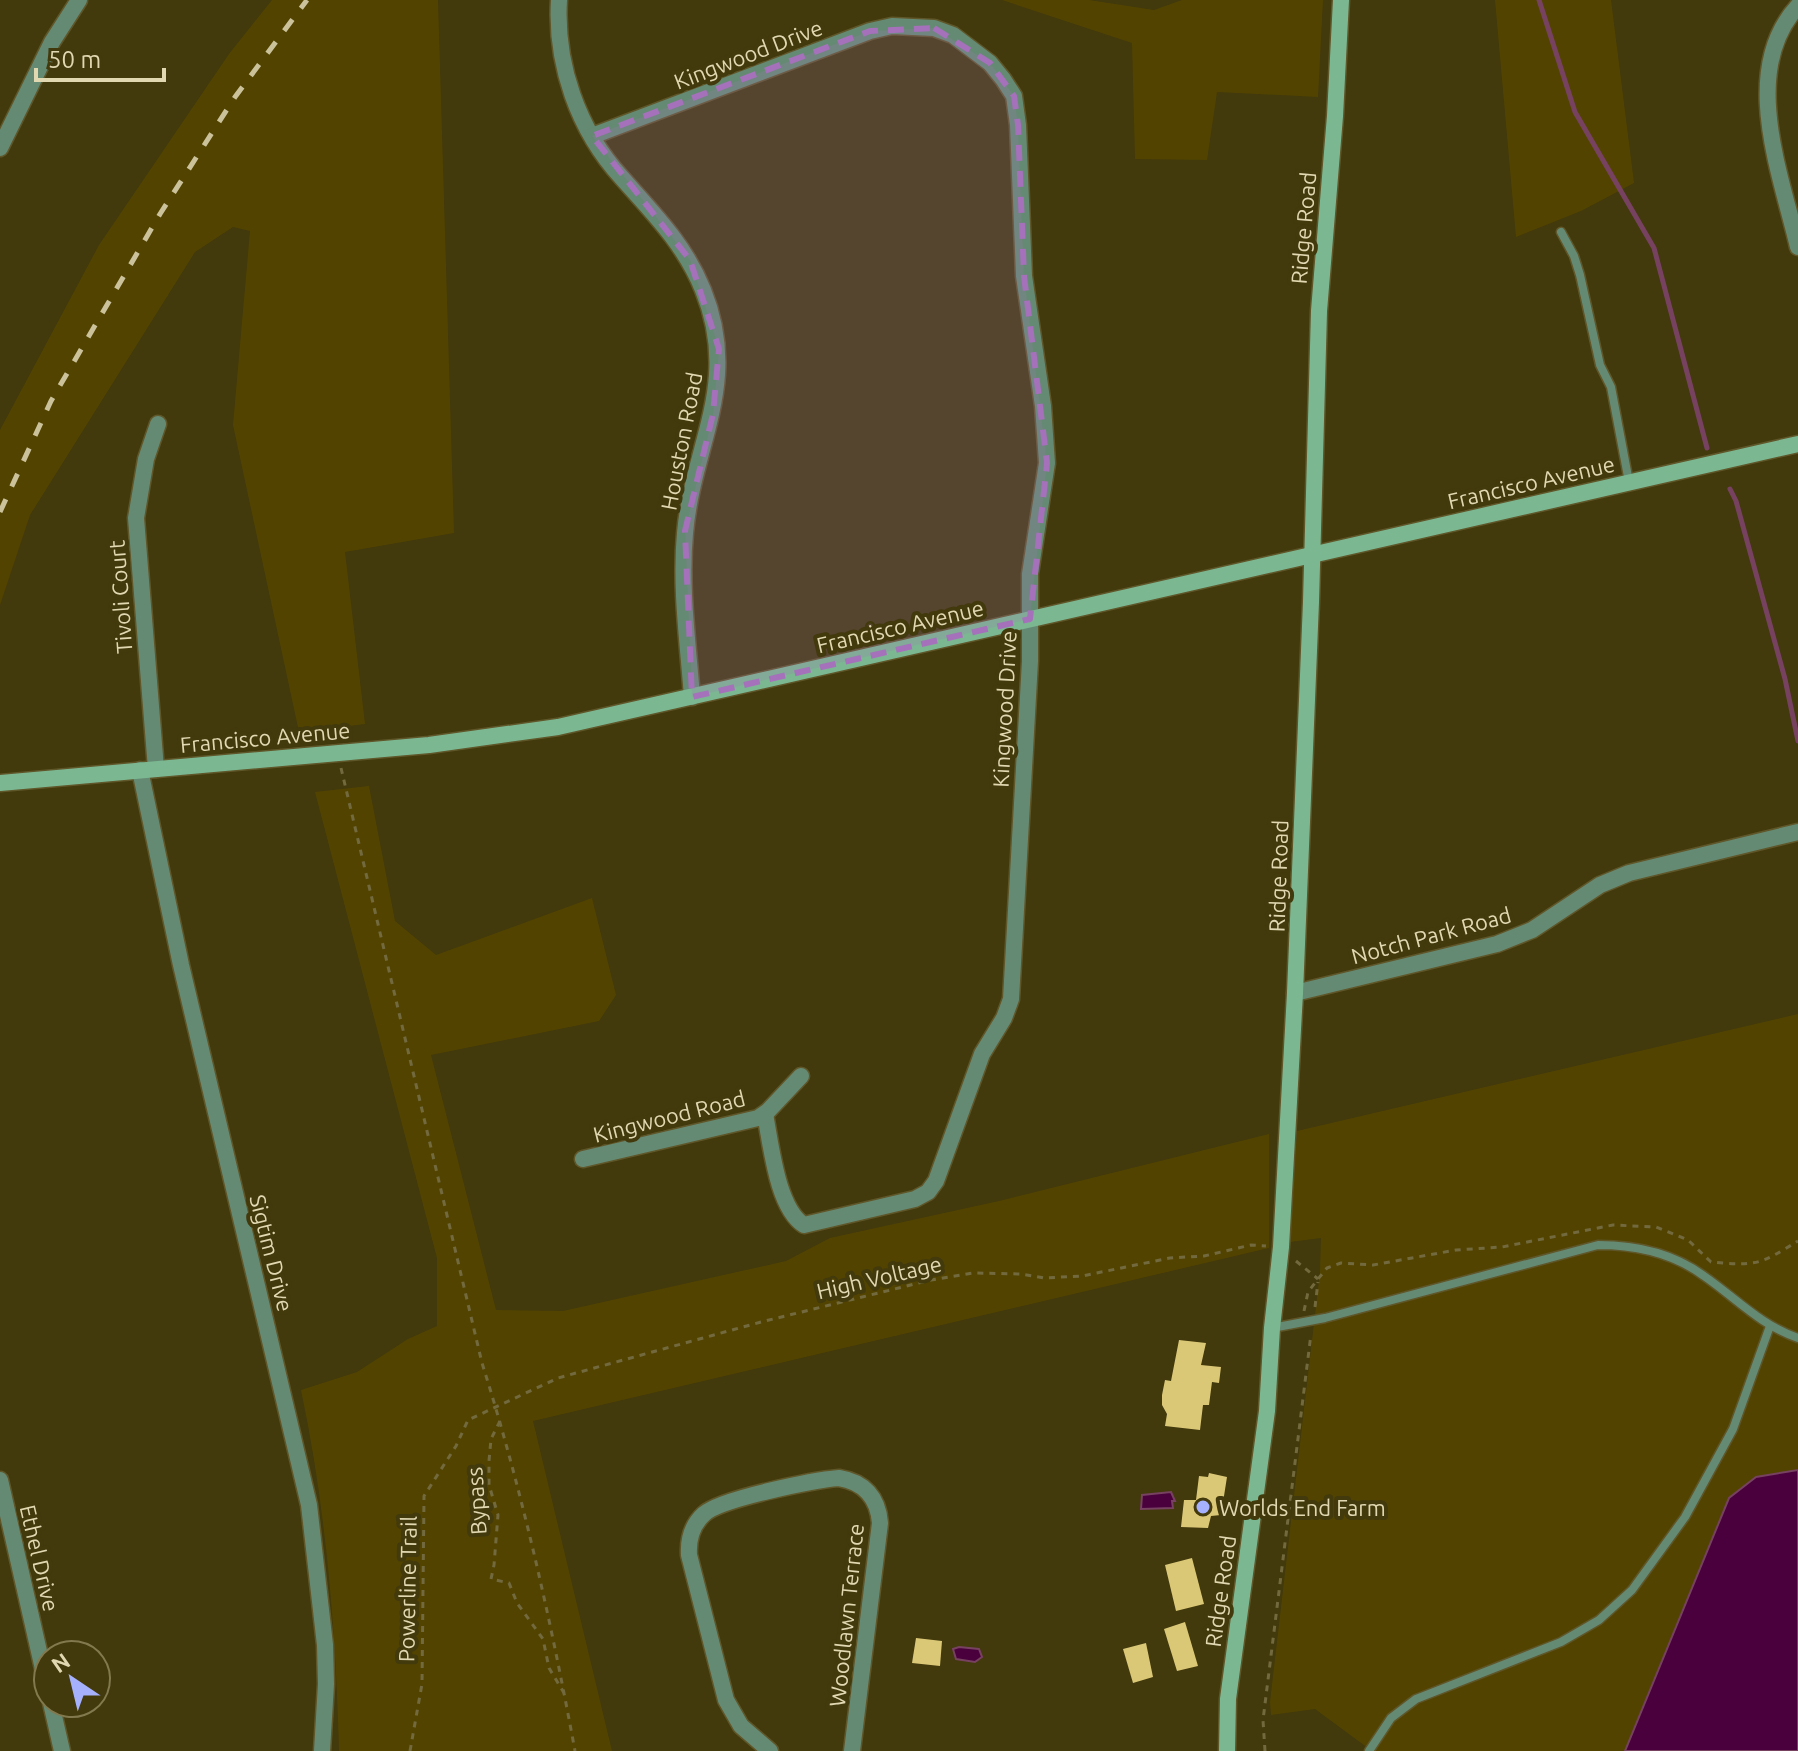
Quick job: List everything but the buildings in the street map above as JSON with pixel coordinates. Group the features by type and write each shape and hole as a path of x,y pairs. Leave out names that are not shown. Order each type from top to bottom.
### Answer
{"main road":[{"name":"Ridge Road","path":"1227,1751 1228,1699 1267,1411 1281,1247 1295,993 1319,311 1341,0"},
{"name":"Francisco Avenue","path":"0,783 429,745 558,727 1798,444"}],"street":[{"path":"0,148 52,42 79,0"},
{"name":"Houston Road","path":"559,0 557,24 560,55 569,87 592,136 620,177 648,205 690,260 704,293 719,349 713,414 685,531 685,599 692,697"},
{"path":"1798,6 1774,47 1767,86 1770,126 1798,247"},
{"name":"Kingwood Drive","path":"592,136 870,31 892,26 934,28 953,35 990,63 1014,96 1024,276 1043,406 1047,463 1030,574 1030,661 1011,999 1004,1018 982,1054 936,1181 928,1192 907,1202 804,1225 796,1220 783,1196 765,1114"},
{"name":"Tivoli Court","path":"148,769 136,518 146,459 158,424"},
{"name":"Sigtim Drive","path":"148,769 181,965 309,1505 325,1645 322,1751"},
{"name":"Notch Park Road","path":"1295,993 1497,944 1532,930 1600,885 1629,873 1798,832"},
{"path":"765,1114 801,1076"},
{"name":"Kingwood Road","path":"583,1159 743,1122 765,1114"},
{"name":"Woodlawn Terrace","path":"770,1751 741,1726 726,1700 689,1555 690,1537 697,1520 718,1505 839,1478 866,1489 879,1513 852,1751"},
{"name":"Ethel Drive","path":"0,1480 36,1639"},
{"path":"55,1719 62,1751"}],"lane":[{"path":"1561,232 1574,256 1600,365 1611,387 1630,483"},
{"path":"1272,1328 1598,1245 1618,1245 1659,1253 1689,1266 1770,1326 1798,1338"},
{"path":"1369,1751 1391,1718 1416,1699 1561,1642 1599,1620 1632,1590 1685,1517 1733,1429 1770,1326"}],"path":[{"path":"338,753 478,1348 500,1421 558,1657 575,1751"},
{"name":"High Voltage","path":"496,1408 558,1378 761,1322 931,1280 973,1273 1044,1278 1082,1276 1251,1245 1281,1247"},
{"path":"1281,1247 1318,1279"},
{"path":"1265,1751 1263,1720 1318,1279"},
{"path":"1301,1322 1308,1292 1318,1279"},
{"name":"Powerline Trail","path":"410,1751 422,1684 424,1496 456,1446 468,1420 496,1408"},
{"name":"Bypass","path":"500,1421 491,1439 489,1461 489,1485 498,1515 491,1579 509,1583 517,1603 543,1639 549,1668 565,1695"}],"highlighted area":[{"path":"934,28 990,63 1014,96 1024,276 1047,463 1030,619 692,697 685,531 713,414 719,349 690,260 592,136 870,31"}],"shaded area":[{"path":"272,0 438,0 454,533 345,552 365,724 299,732 233,425 250,231 233,227 195,252 30,515 0,605 0,430 99,245 229,54"},
{"path":"1002,0 1089,0 1154,10 1182,0 1323,0 1318,97 1217,92 1207,160 1135,159 1132,43"},
{"path":"1495,0 1611,0 1634,183 1581,211 1516,237"},
{"path":"369,786 395,921 436,955 592,898 616,995 599,1021 431,1055 496,1310 563,1311 786,1261 830,1238 999,1201 1269,1134 1269,1248 533,1421 612,1751 339,1751 328,1570 317,1479 301,1390 357,1372 408,1339 437,1326 437,1258 315,792"},
{"path":"1798,1014 1798,1470 1757,1477 1729,1498 1625,1751 1372,1751 1315,1709 1271,1715 1270,1702 1320,1272 1321,1238 1290,1242 1297,1131"},
{"path":"1798,1470 1798,1751 1625,1751 1729,1498 1756,1477"},
{"path":"1171,1492 1175,1501 1172,1501 1173,1508 1141,1509 1142,1495"},
{"path":"953,1649 979,1649 982,1657 975,1662 956,1659"}],"waterway":[{"path":"1539,0 1575,112 1654,248 1707,448"},
{"path":"1730,489 1736,501 1785,679 1798,741"}],"railway":[{"path":"0,512 51,401 160,214 235,97 307,0"}],"place":[{"name":"Worlds End Farm","path":"1203,1507"}]}
